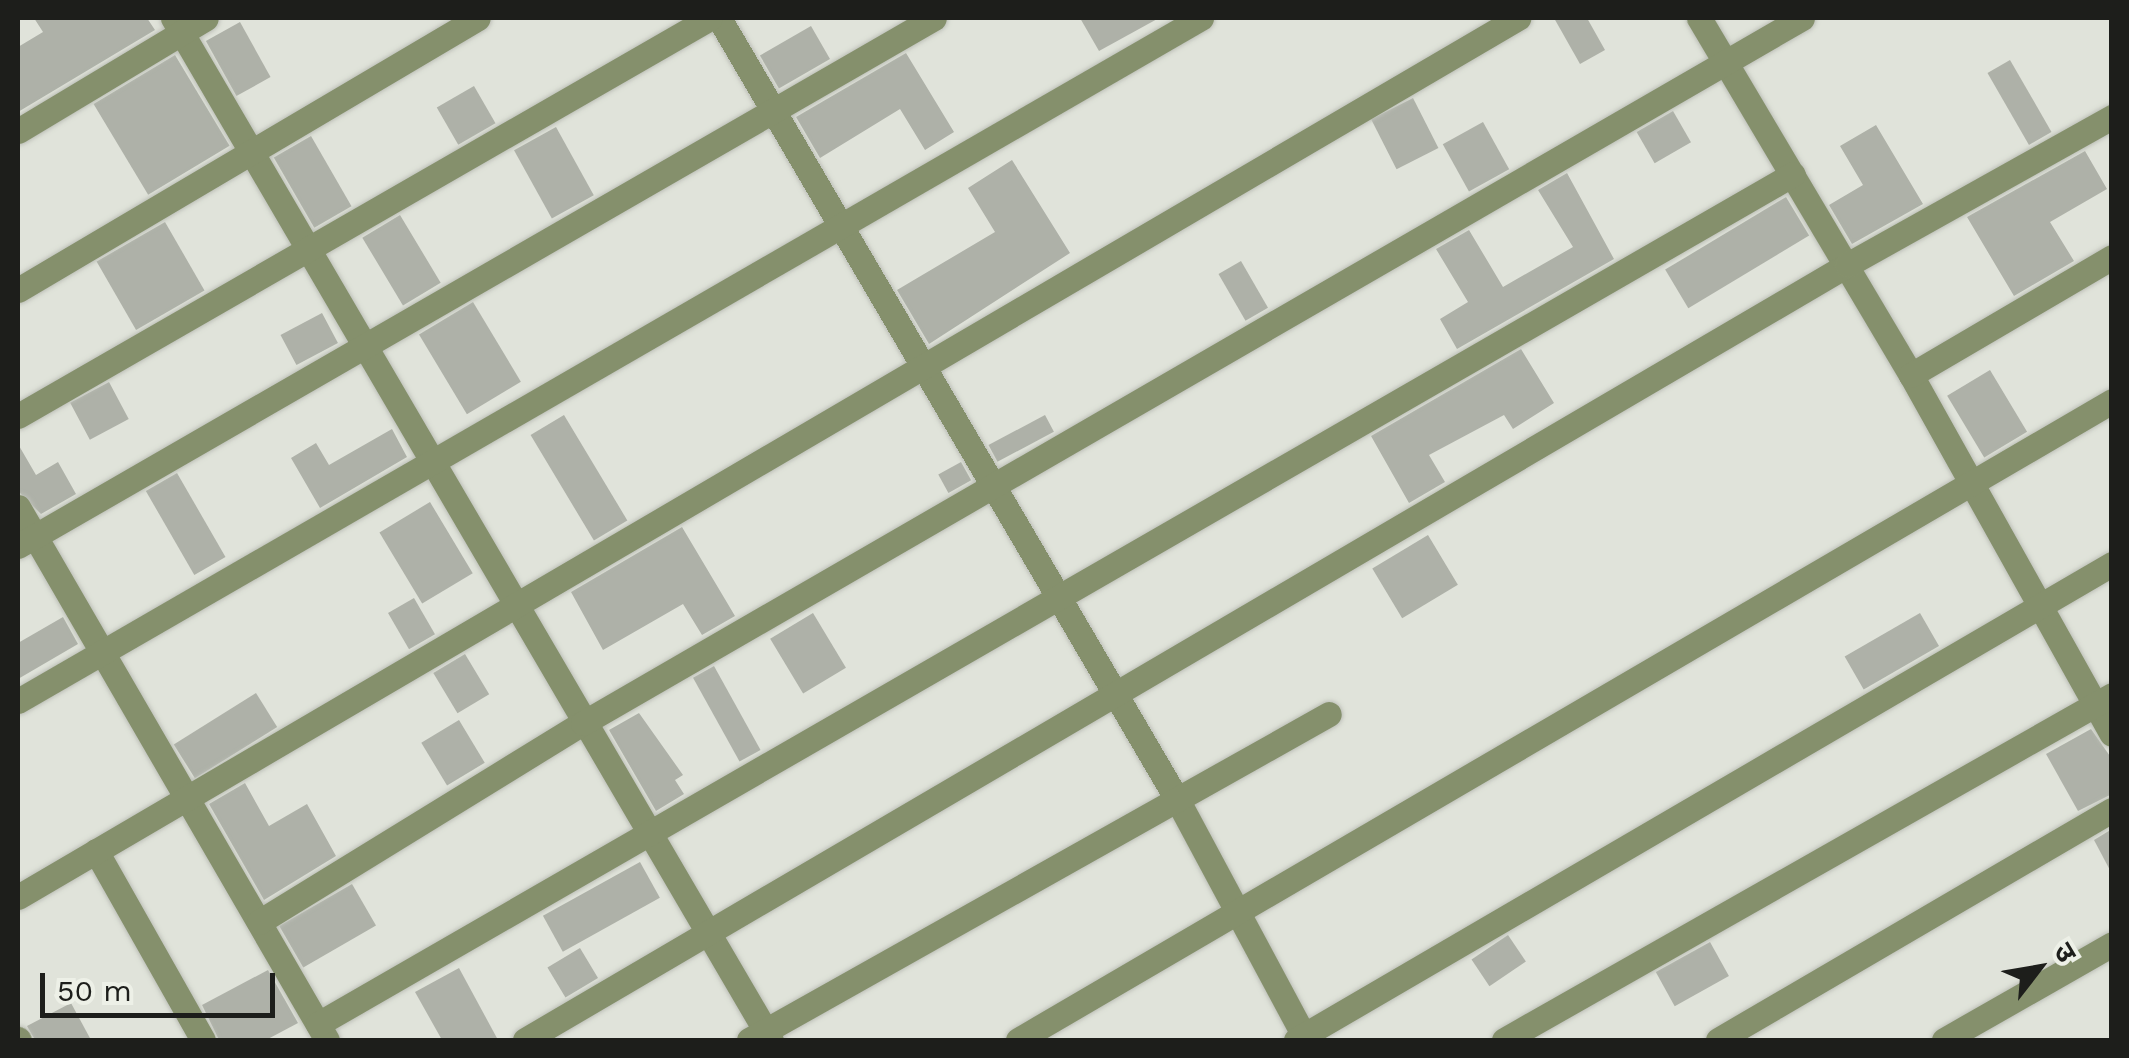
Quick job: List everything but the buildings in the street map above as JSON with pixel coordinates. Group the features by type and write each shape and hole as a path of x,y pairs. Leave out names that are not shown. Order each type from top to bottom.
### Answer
{"street":[{"path":"18,131 177,24 206,18"},
{"path":"18,290 248,148 478,18"},
{"path":"18,416 308,245 710,18"},
{"path":"718,18 771,115 843,226 1178,800 1302,1039 2112,564"},
{"path":"26,541 934,18"},
{"path":"18,702 428,460 1201,18"},
{"path":"18,897 1518,18"},
{"path":"1699,18 1847,264 2040,606 2103,700 2112,734"},
{"path":"259,922 583,723 1802,18"},
{"path":"177,24 708,934 762,1037 1329,714"},
{"path":"526,1040 1847,264 2112,116"},
{"path":"18,507 26,541 101,652 323,1032 649,834 1793,174"},
{"path":"1911,376 2112,258"},
{"path":"1018,1040 1238,915 2112,401"},
{"path":"1504,1040 2103,700"},
{"path":"1718,1040 2112,810"},
{"path":"96,851 203,1040"},
{"path":"1944,1040 2112,944"}]}
